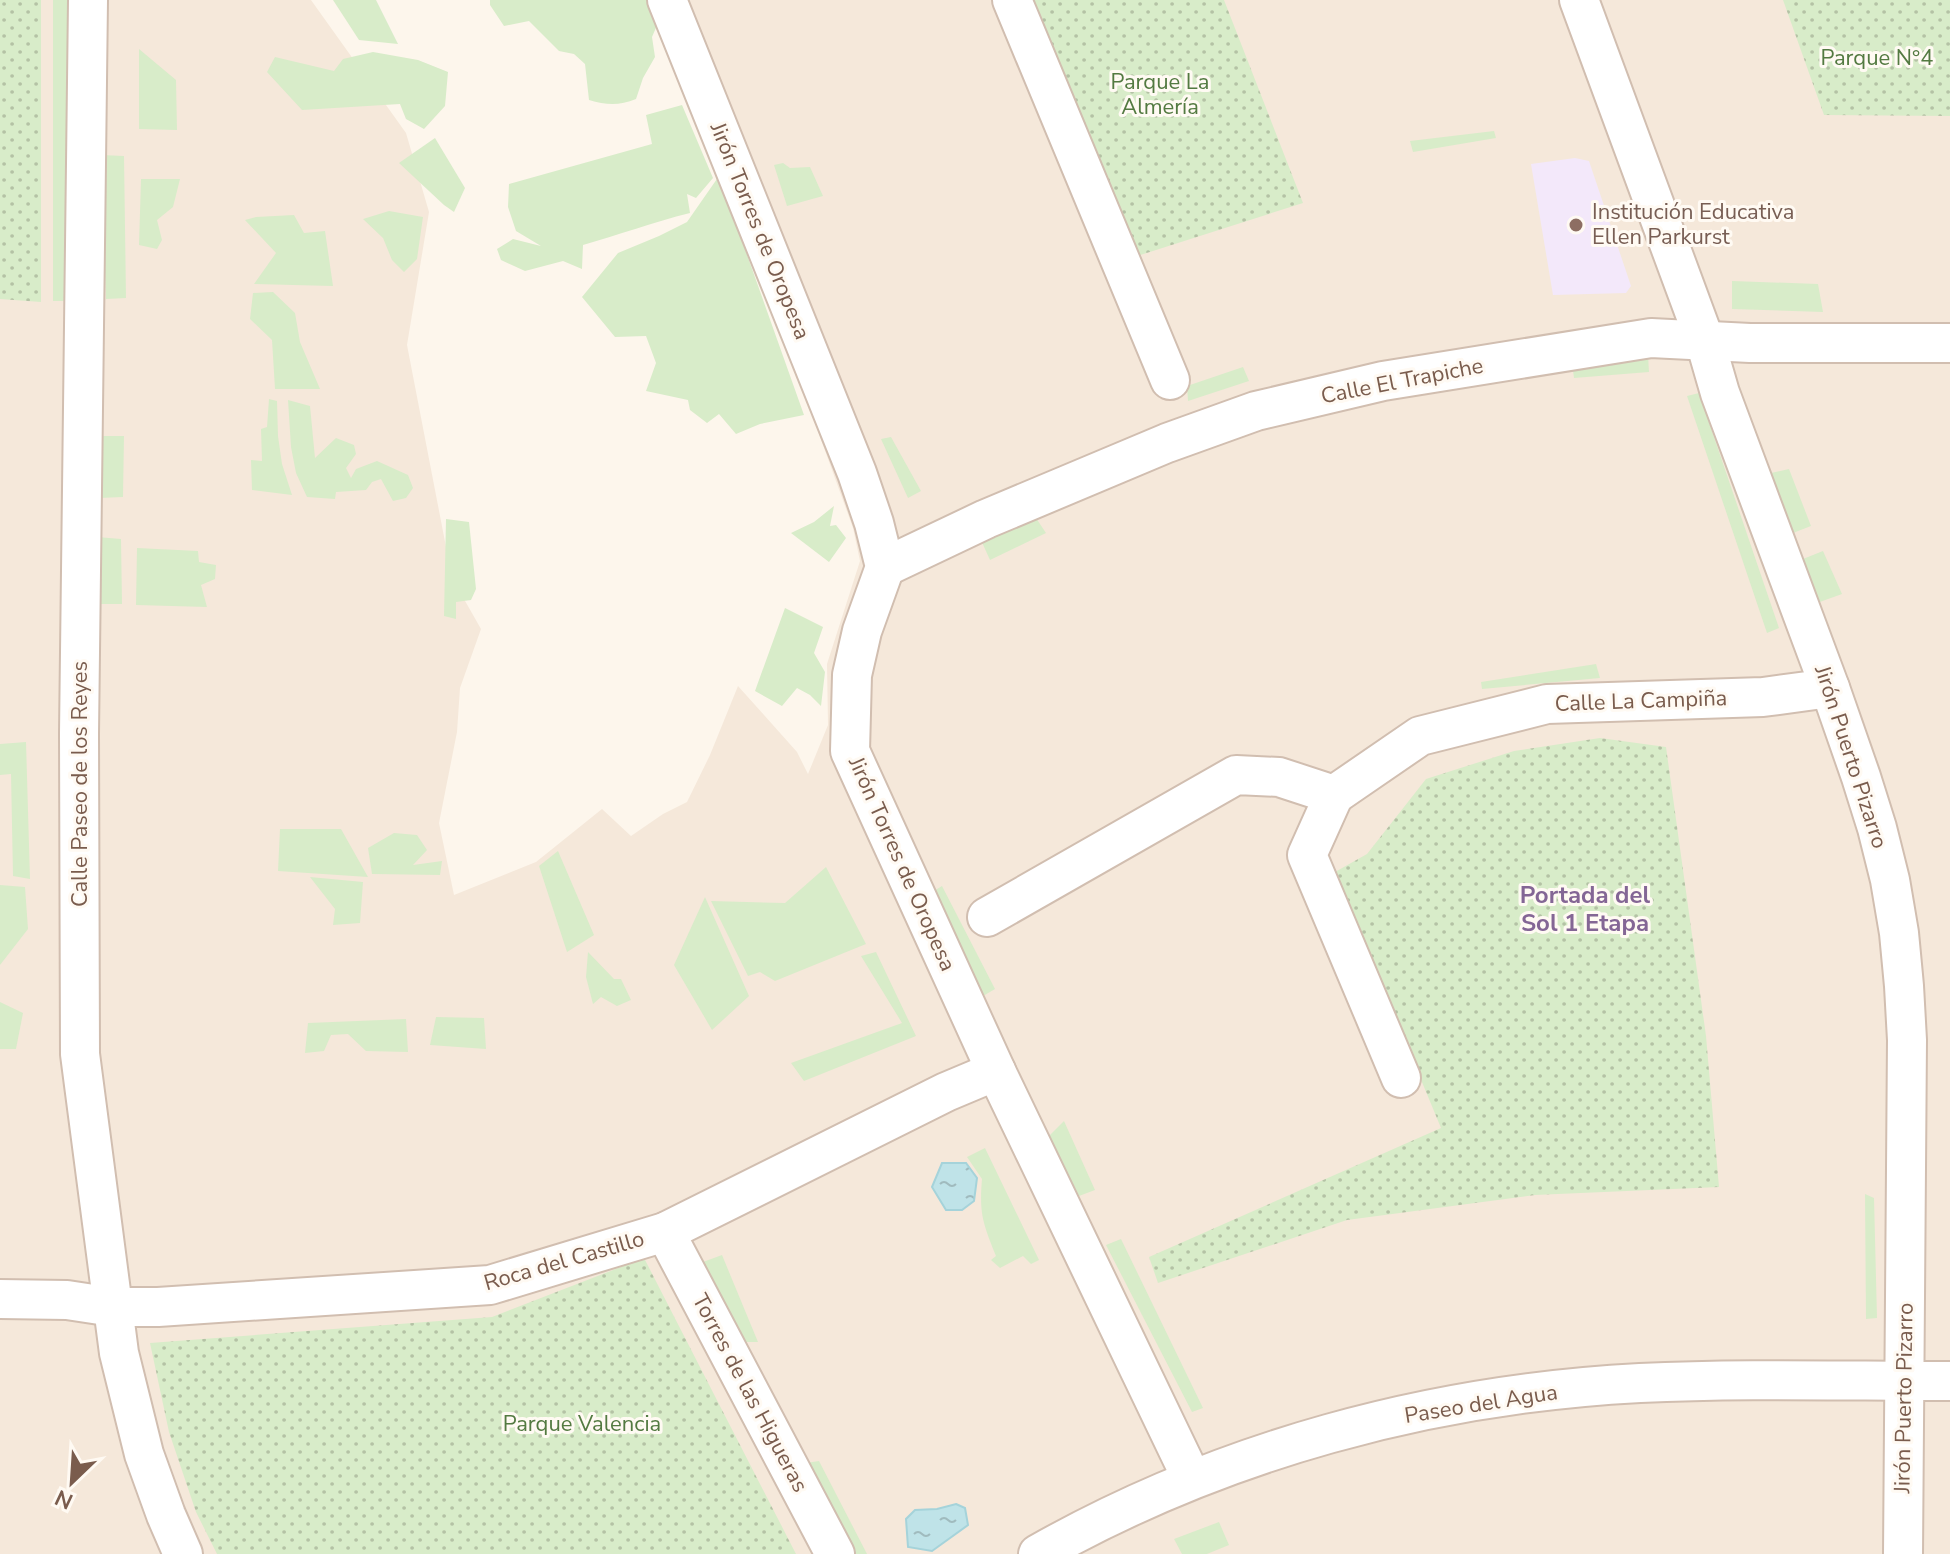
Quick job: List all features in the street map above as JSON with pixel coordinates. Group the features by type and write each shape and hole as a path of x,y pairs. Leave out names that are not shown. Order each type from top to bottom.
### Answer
{"street":[{"name":"Calle Paseo de los Reyes","path":"88,0 79,734 80,1054 119,1353 144,1454 183,1554"},
{"name":"Jirón Torres de Oropesa","path":"667,0 857,473 885,567 862,631 852,675 850,751 996,1071 1192,1479"},
{"path":"1012,0 1170,380"},
{"name":"Jirón Puerto Pizarro","path":"1579,0 1830,688 1877,828 1890,880 1899,933 1907,1040 1903,1554"},
{"name":"Calle El Trapiche","path":"885,567 986,519 1167,443 1256,411 1383,381 1651,338 1750,343 1950,343"},
{"name":"Calle La Campiña","path":"1334,795 1420,736 1547,704 1763,697 1830,688"},
{"path":"987,917 1236,775 1279,777 1334,795 1307,855 1401,1078"},
{"name":"Roca del Castillo","path":"0,1299 158,1307 490,1285 665,1232 946,1092 996,1071"},
{"name":"Torres de las Higueras","path":"665,1232 835,1554"},
{"name":"Paseo del Agua","path":"1038,1554 1139,1502 1239,1461 1367,1424 1460,1404 1640,1383 1950,1381"}],"shaded area":[{"path":"0,0 311,0 406,133 429,212 407,345 452,578 481,629 460,688 457,732 439,823 454,895 536,862 602,809 631,836 687,802 738,686 797,752 808,774 828,725 827,664 860,561 853,528 662,0 1950,0 1950,1554 0,1554"},
{"name":"Institución Educativa Ellen Parkurst","path":"1575,158 1589,161 1631,286 1626,293 1553,295 1531,164"}],"green space":[{"path":"0,0 41,0 41,302 0,299"},
{"path":"53,0 78,0 76,301 53,301"},
{"path":"333,0 376,0 398,44 359,40"},
{"path":"490,0 649,0 658,23 652,37 655,57 636,99 612,104 589,100 585,64 574,54 559,51 529,21 504,26"},
{"name":"Parque La Almería","path":"1016,0 1224,0 1303,203 1131,258"},
{"name":"Parque N°4","path":"1783,0 1950,0 1950,116 1824,115"},
{"path":"139,49 176,80 177,130 139,129"},
{"path":"373,52 418,60 448,72 445,106 424,129 406,119 400,104 302,110 267,72 275,57 334,71 343,59"},
{"path":"682,105 713,178 696,198 687,194 690,213 583,245 582,269 563,261 525,271 501,260 497,249 513,239 541,246 516,231 508,207 509,184 652,144 646,115"},
{"path":"1494,131 1496,138 1413,152 1410,141"},
{"path":"435,138 465,188 454,212 399,163"},
{"path":"101,155 124,156 126,298 106,299"},
{"path":"783,163 790,168 810,167 823,196 787,206 774,165"},
{"path":"719,176 804,415 760,424 736,434 719,414 707,423 690,410 688,400 646,391 656,363 646,336 615,337 582,297 618,253 687,222"},
{"path":"141,179 180,179 173,207 157,220 162,240 157,249 139,245"},
{"path":"389,211 423,217 417,259 404,272 392,260 383,238 363,219"},
{"path":"294,215 304,233 325,231 333,286 254,284 276,253 245,220"},
{"path":"1732,281 1818,284 1823,312 1732,309"},
{"path":"273,292 295,313 300,342 320,389 275,389 272,340 250,319 253,293"},
{"path":"1648,355 1649,372 1574,378 1572,363"},
{"path":"1243,367 1249,381 1188,401 1187,386"},
{"path":"1699,393 1779,628 1767,633 1687,396"},
{"path":"269,399 277,401 282,464 292,495 252,490 251,460 262,461 261,429 267,427"},
{"path":"288,400 310,406 315,458 336,438 354,445 356,454 346,468 351,478 356,469 377,461 408,475 413,488 406,498 393,501 381,479 372,482 366,490 336,492 335,499 307,497 296,473"},
{"path":"100,436 124,436 123,497 99,498"},
{"path":"891,437 921,491 908,498 881,439"},
{"path":"1789,469 1811,526 1793,533 1771,473"},
{"path":"834,506 830,526 836,525 846,538 829,562 791,533 814,522"},
{"path":"1032,512 1046,533 990,560 980,538"},
{"path":"446,519 469,522 476,589 471,600 456,602 456,619 444,616"},
{"path":"97,537 121,539 122,604 101,604"},
{"path":"137,548 198,551 199,562 216,565 215,579 201,585 207,607 136,605"},
{"path":"1823,551 1842,594 1817,603 1803,559"},
{"path":"785,608 823,627 814,653 825,672 821,706 797,688 782,706 755,691"},
{"path":"1596,664 1600,678 1482,689 1481,682"},
{"path":"1600,738 1666,747 1706,1036 1719,1187 1535,1195 1347,1220 1158,1283 1149,1257 1441,1128 1335,872 1367,854 1426,779 1514,751"},
{"path":"26,742 30,879 13,876 11,774 0,775 0,744"},
{"path":"280,829 341,829 368,877 278,871"},
{"path":"394,833 417,835 427,850 413,865 442,861 440,875 372,874 368,848"},
{"path":"558,851 594,935 567,952 539,866"},
{"path":"826,867 866,944 775,981 760,972 748,976 711,901 785,903"},
{"path":"310,877 363,882 360,923 333,925 335,909"},
{"path":"0,885 25,887 28,929 0,965"},
{"path":"942,886 995,989 983,996 929,894"},
{"path":"705,897 749,996 712,1030 674,965"},
{"path":"588,952 614,979 621,979 631,1000 617,1006 601,997 593,1004 586,977"},
{"path":"876,952 916,1036 804,1081 791,1063 902,1023 861,956"},
{"path":"0,1002 23,1013 16,1049 0,1049"},
{"path":"436,1017 484,1018 486,1049 430,1045"},
{"path":"406,1019 408,1052 366,1051 348,1034 331,1035 324,1051 305,1053 308,1023"},
{"path":"1064,1121 1095,1190 1079,1196 1049,1136"},
{"path":"985,1148 1039,1260 1031,1264 1023,1256 1000,1268 991,1260 996,1256 983,1218 982,1179 967,1157"},
{"path":"1865,1194 1874,1198 1877,1318 1866,1319"},
{"path":"1121,1239 1203,1408 1192,1412 1106,1245"},
{"path":"722,1255 758,1342 746,1342 703,1262"},
{"name":"Parque Valencia","path":"644,1258 796,1554 217,1554 196,1512 169,1432 150,1343 492,1317"},
{"path":"819,1461 867,1554 853,1554 806,1463"},
{"path":"1219,1522 1229,1545 1207,1554 1182,1554 1174,1539"}],"water":[{"path":"942,1163 966,1163 977,1178 974,1201 962,1210 946,1210 932,1187"},
{"path":"956,1504 965,1508 968,1525 932,1551 908,1547 906,1519 915,1510"}],"place":[{"name":"Institución Educativa Ellen Parkurst","path":"1576,225"}],"district":[{"name":"Portada del Sol 1 Etapa","path":"1585,909"}]}
